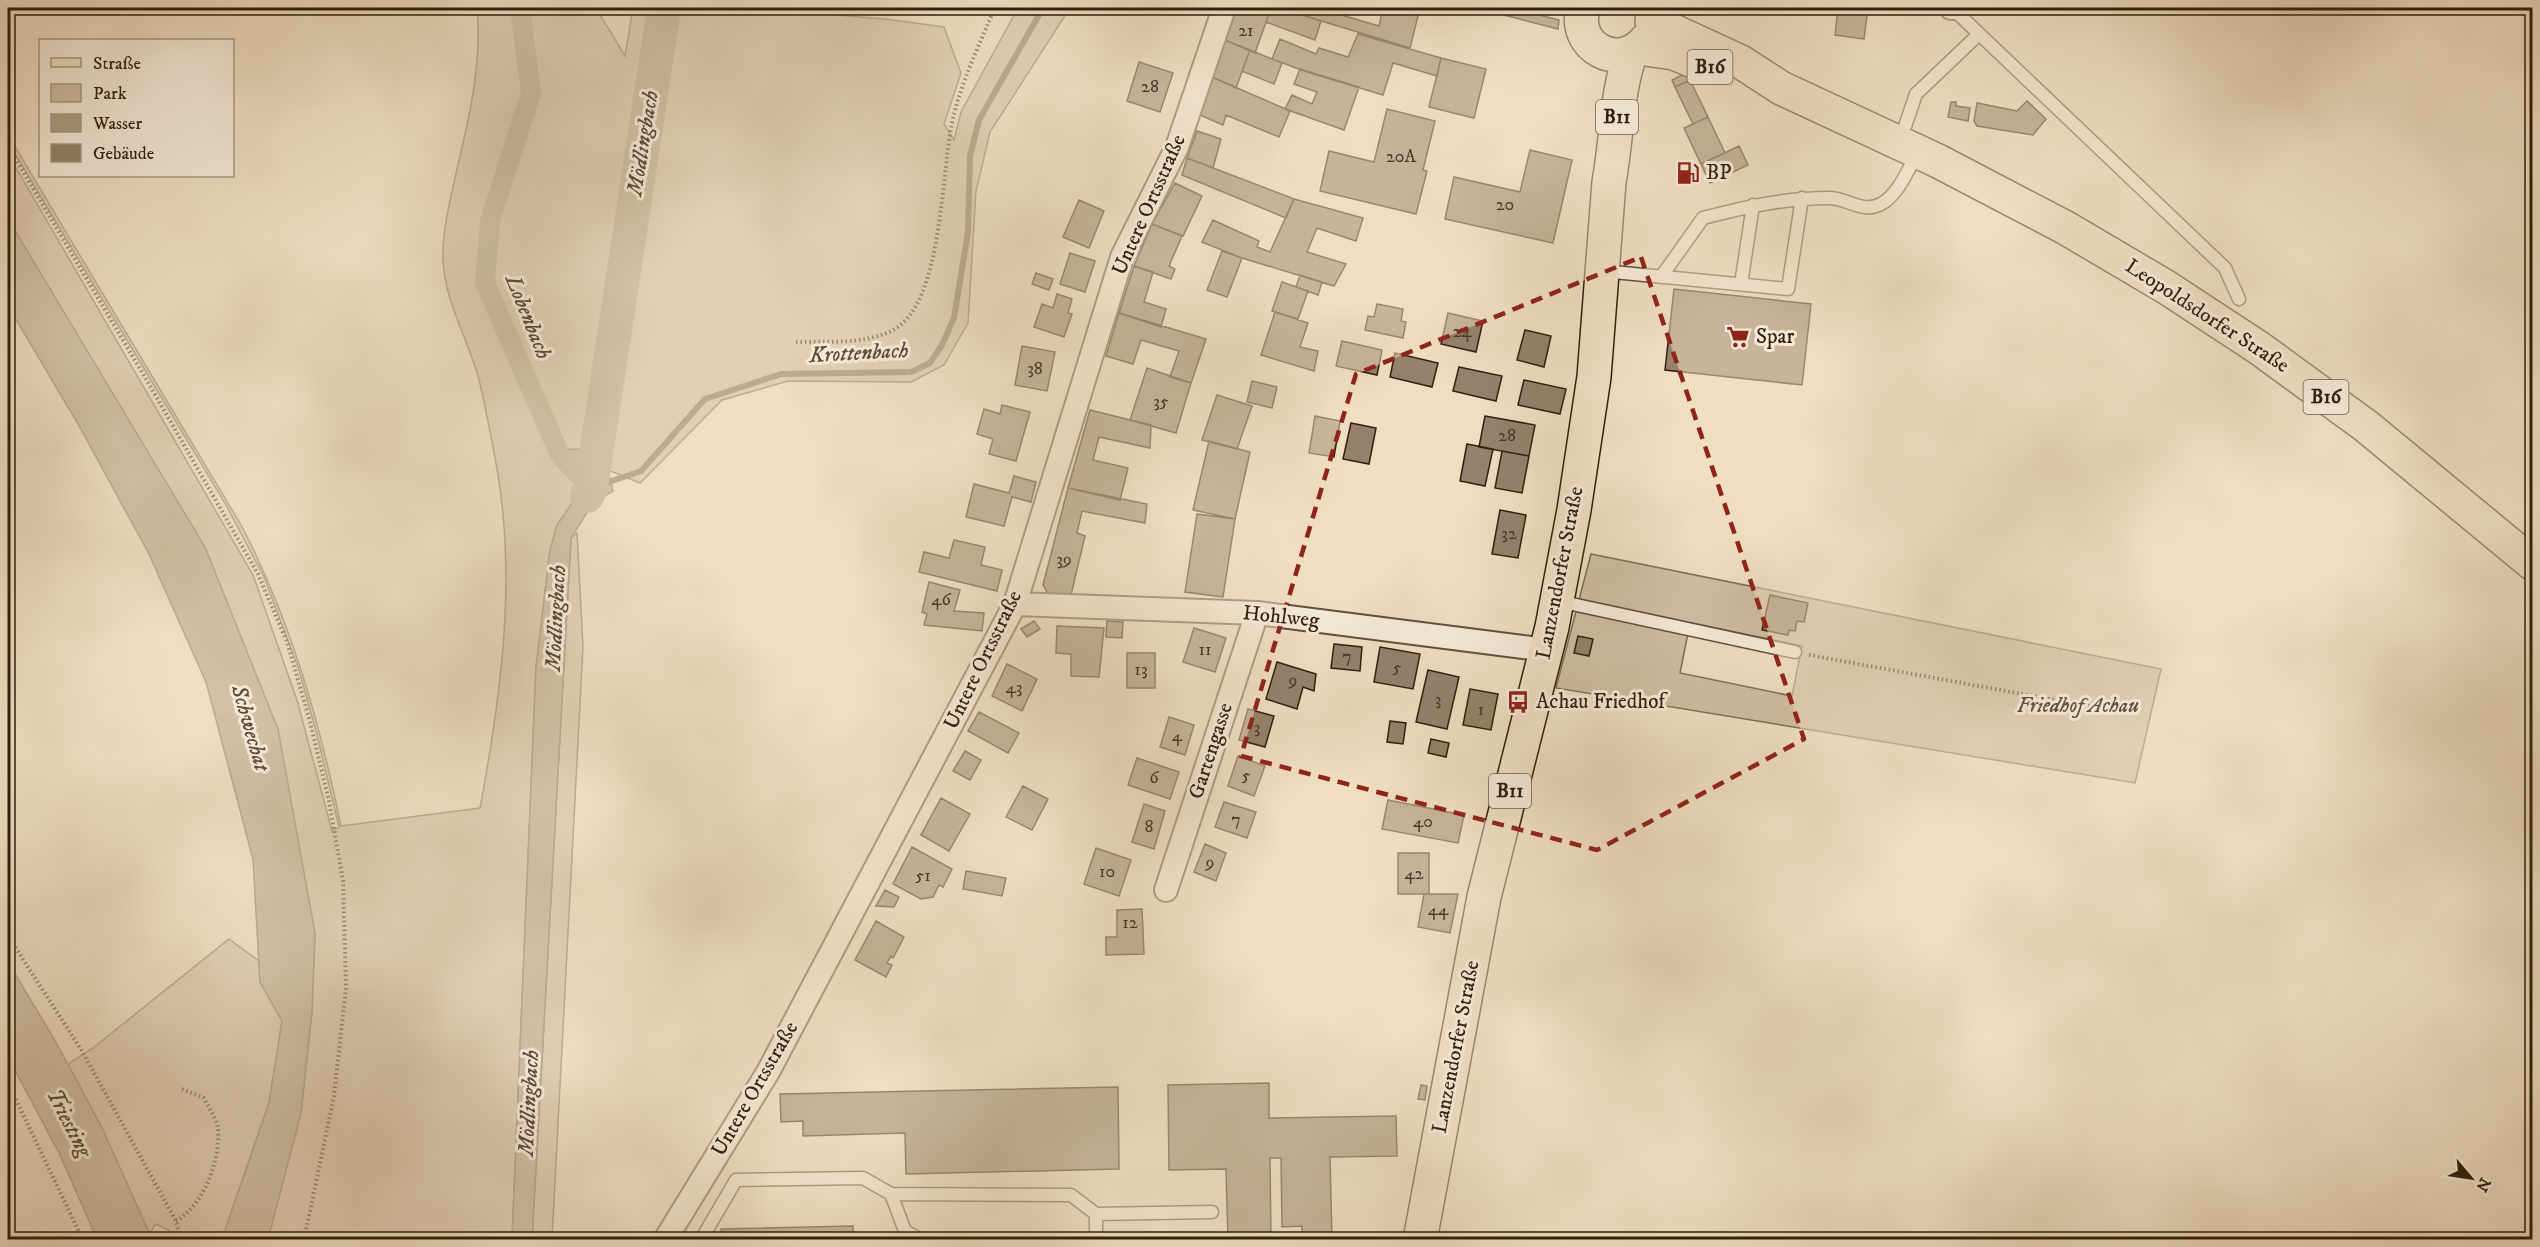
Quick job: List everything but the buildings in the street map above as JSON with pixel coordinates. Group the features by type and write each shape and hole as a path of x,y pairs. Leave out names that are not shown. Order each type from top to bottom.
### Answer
{"main road":[{"path":"1577,11 1585,37 1634,36"},
{"name":"B16","path":"1634,36 1732,76 1781,88 1909,147"},
{"name":"Lanzendorfer Straße","path":"1420,1239 1484,897 1546,650 1574,510 1594,377 1609,182 1615,151 1619,92 1634,36"},
{"name":"Leopoldsdorfer Straße","path":"1909,147 2105,250 2259,348 2357,420 2532,563"}],"street":[{"name":"Untere Ortsstraße","path":"665,1239 768,1072 1015,604 1122,256 1177,147 1224,8"},
{"name":"Hohlweg","path":"1015,604 1257,613 1546,650"},
{"name":"Gartengasse","path":"1166,890 1257,613"}],"lane":[{"path":"1952,8 2225,268 2239,299"},
{"path":"1661,277 1703,218 1753,205 1802,198 1838,198 1865,209 1882,204 1894,192 1909,147 1917,94 1978,34"},
{"path":"1602,271 1788,289 1802,198"},
{"path":"1741,284 1753,205"},
{"path":"1557,601 1795,651"},
{"path":"700,1239 736,1180 863,1178 891,1194 1071,1195 1096,1214 1212,1212"},
{"path":"891,1194 905,1231 921,1239"},
{"path":"1096,1214 1096,1239"}],"path":[{"path":"960,8 993,12 1002,8"},
{"path":"796,342 864,340 892,331 909,316 927,282 936,246 945,160 954,114 993,12"},
{"path":"8,146 258,574 287,642 309,718 329,801 343,881 346,988 334,1096 304,1239"},
{"path":"1795,651 2110,710"},
{"path":"8,936 82,1051 176,1221 181,1239"},
{"path":"8,1083 83,1239"},
{"path":"176,1221 187,1215 201,1195 218,1153 218,1125 204,1098 182,1089"}],"highlighted area":[{"path":"1641,257 1804,739 1597,850 1241,756 1356,374"}],"green space":[{"path":"477,8 596,8 625,56 633,8 745,8 885,19 944,27 961,73 944,124 954,140 961,112 1018,8 1070,8 990,132 976,191 968,323 944,365 911,382 788,381 722,400 640,483 608,470 603,450 575,478 573,502 557,525 550,550 536,667 512,1239 268,1239 301,1113 312,1011 315,933 34,264 8,219 8,154 253,575 297,700 332,831 339,827 299,670 264,577 226,505 8,142 8,135 241,525 259,561 289,634 313,709 341,826 480,808 500,675 506,586 505,541 501,497 483,398 475,365 452,305 444,275 443,259 447,214 474,89 478,49"},
{"path":"577,533 583,646 552,1239 532,1240 571,538"},
{"name":"Friedhof Achau","path":"1591,554 2161,669 2135,783 1556,688","holes":["1690,623 1802,646 1792,696 1680,673"]},
{"path":"229,939 259,961 260,982 282,1021 269,1103 222,1239 169,1239 169,1230 155,1224 150,1235 102,1128 68,1064 93,1048"}],"water":[{"name":"Schwechat","path":"8,219 205,547 278,729 315,933 312,1011 301,1113 268,1239 222,1239 269,1103 282,1021 260,982 253,859 206,682 149,554 78,424 8,306"},
{"path":"567,449 603,450 613,491 593,503 571,538 532,1239 512,1239 536,667 550,550 557,525 573,502 575,478 563,464"},
{"name":"Triesting","path":"8,962 56,1042 102,1128 150,1235 148,1239 97,1239 59,1153 8,1057"}],"waterway":[{"name":"Lobenbach","path":"520,8 531,93 490,221 485,283 560,455 581,477"},
{"name":"Mödlingbach","path":"587,496 591,487 664,8"},
{"name":"Krottenbach","path":"603,484 641,471 705,399 781,374 911,372 930,363 942,345 954,318 968,232 970,156 979,120 1043,8"}],"place":[{"name":"BP","path":"1688,173"},
{"name":"Spar","path":"1738,337"},
{"name":"Achau Friedhof","path":"1518,702"}]}
